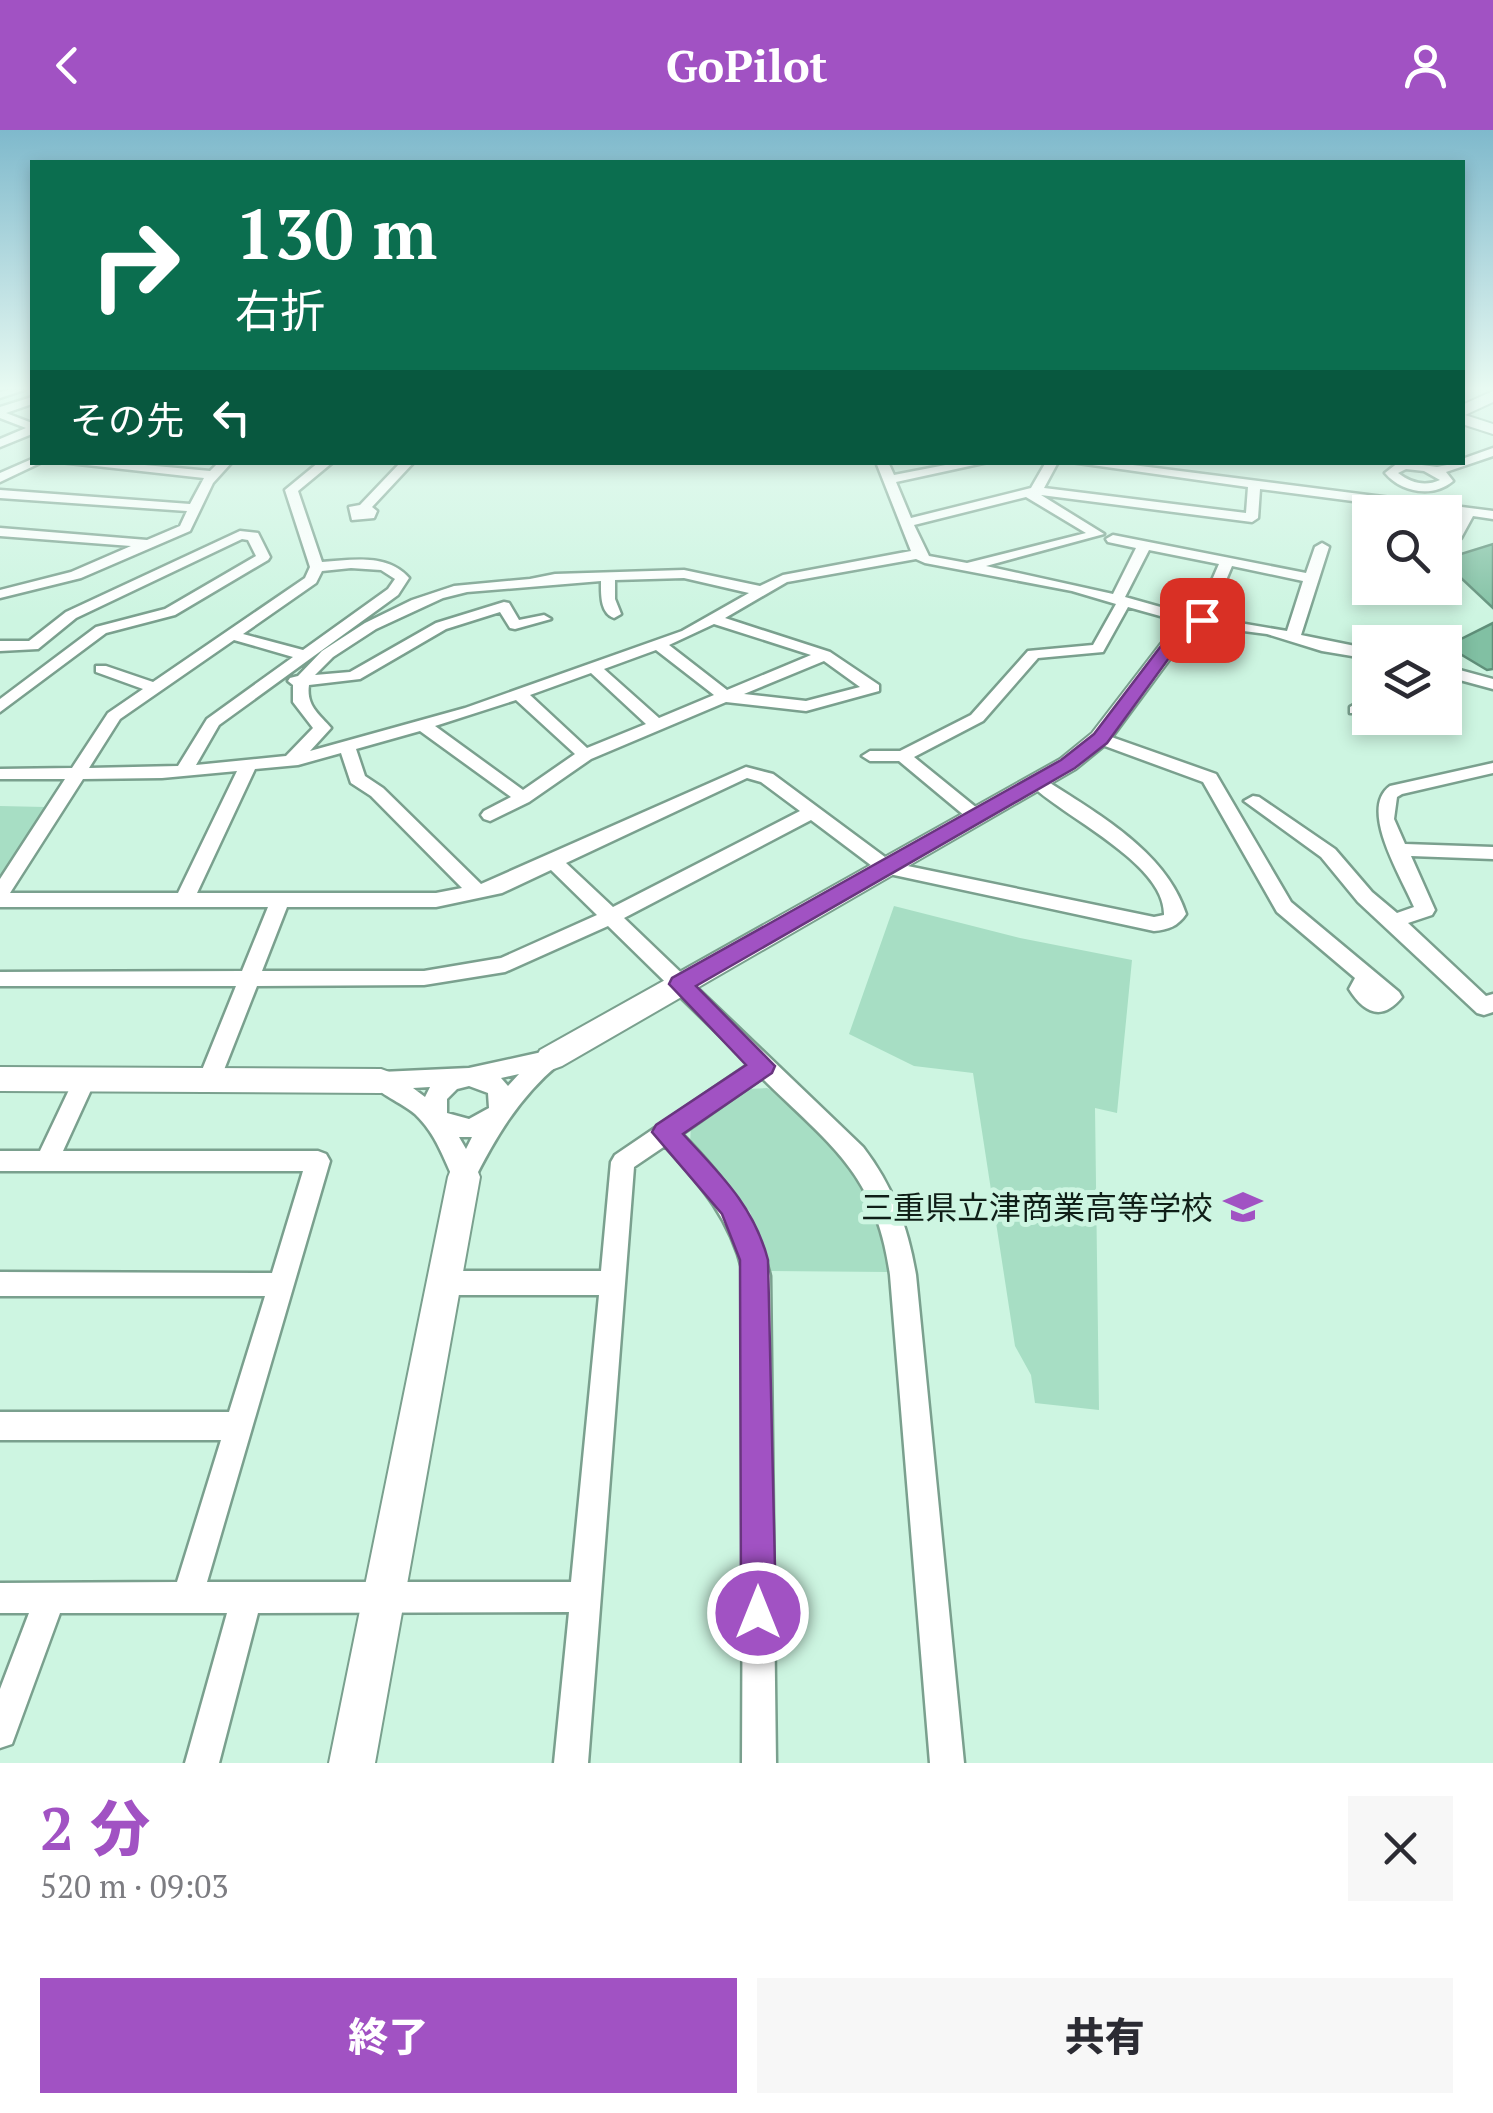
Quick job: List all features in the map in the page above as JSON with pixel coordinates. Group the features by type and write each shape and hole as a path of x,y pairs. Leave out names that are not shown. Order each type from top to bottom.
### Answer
{"street":[{"path":"0,478 27,466"},
{"path":"98,466 209,481 218,486 238,466"},
{"path":"0,594 51,583 185,528 209,481 222,466"},
{"path":"0,897 114,716 307,584 317,567 291,490 322,466"},
{"path":"364,508 404,466"},
{"path":"884,466 925,559 1074,587 1195,620 1352,650"},
{"path":"889,480 960,466"},
{"path":"1032,492 1049,466"},
{"path":"1146,466 1192,469 1254,484 1354,495"},
{"path":"1384,466 1423,488 1440,486 1446,481 1438,472 1421,466"},
{"path":"1377,495 1398,474 1419,466"},
{"path":"1438,472 1453,466"},
{"path":"909,522 1032,492 1252,518 1254,484"},
{"path":"964,567 1098,534 1032,492"},
{"path":"0,494 196,508"},
{"path":"1344,494 1352,497"},
{"path":"1462,510 1493,515"},
{"path":"1462,530 1470,511"},
{"path":"0,532 153,544"},
{"path":"0,646 33,646 70,614 240,535 253,536 263,556 170,612 100,630 0,707"},
{"path":"1113,538 1311,578"},
{"path":"870,756 903,756 978,718 1034,654 1098,649 1145,544"},
{"path":"1292,637 1322,546"},
{"path":"0,774 184,770 292,760 424,725 658,644 783,580 920,554"},
{"path":"352,1763 464,1177 500,1113 521,1085 552,1058 1038,783 1100,738 1195,620 1227,561"},
{"path":"184,770 213,722 393,592 402,578 397,570 381,565 317,567"},
{"path":"292,760 323,728 304,710 302,682 328,654 375,624 451,590 478,585 537,585 554,578 684,574 761,591"},
{"path":"608,576 608,599 614,614"},
{"path":"0,578 51,583"},
{"path":"274,677 302,682 354,676 441,626 504,606 515,625 544,619"},
{"path":"658,644 726,696 806,706 873,688 826,654 712,619"},
{"path":"232,635 303,655"},
{"path":"490,816 586,756 826,654"},
{"path":"593,667 657,725"},
{"path":"101,669 153,687"},
{"path":"1462,675 1493,684"},
{"path":"520,694 586,756"},
{"path":"424,725 524,798"},
{"path":"1100,738 1210,778 1284,907 1367,976"},
{"path":"347,746 357,778 377,792 477,892"},
{"path":"903,756 978,817"},
{"path":"184,901 249,764"},
{"path":"1394,920 1425,910 1385,819 1389,795 1426,781 1493,768"},
{"path":"0,897 436,900 477,892 554,862 746,772 767,778 887,868 1154,924 1172,919 1176,914 1173,900 1134,852 1038,783"},
{"path":"1254,801 1328,854 1365,896 1484,1007 1493,1002"},
{"path":"0,979 424,978 505,965 610,917 812,812"},
{"path":"1398,850 1493,853"},
{"path":"554,862 855,1154 884,1196 894,1220 903,1275 947,1763"},
{"path":"209,1080 280,901"},
{"path":"464,1177 453,1144 436,1118 434,1102 441,1089 469,1077 552,1058"},
{"path":"571,1763 623,1162 763,1066"},
{"path":"0,1079 380,1081 469,1077 491,1081 500,1089 503,1100 500,1113 483,1126 468,1130 448,1126 422,1105 380,1081"},
{"path":"47,1161 86,1080"},
{"path":"666,1132 732,1206 747,1233 756,1276 759,1763"},
{"path":"0,1161 318,1161 188,1596"},
{"path":"0,1284 282,1285"},
{"path":"444,1284 612,1284"},
{"path":"0,1426 238,1426"},
{"path":"0,1598 585,1597"},
{"path":"0,1732 50,1598"},
{"path":"202,1763 247,1598"}],"shaded area":[{"path":"1493,544 1493,608 1462,579 1462,554"},
{"path":"1493,623 1493,669 1487,670 1462,655 1462,638"},
{"path":"0,806 45,807 0,877"},
{"path":"894,906 1020,938 1132,960 1117,1113 1095,1108 1099,1410 1035,1403 1031,1375 1015,1346 973,1073 914,1066 849,1034"},
{"path":"767,1088 798,1112 853,1171 878,1217 888,1272 770,1271 750,1212 690,1143 691,1125 747,1089"}],"place":[{"name":"三重県立津商業高等学校","path":"1243,1207"}],"route":[{"path":"758,1613 754,1260 747,1233 732,1206 666,1132 763,1066 680,984 1068,764 1100,738 1129,704 1188,620 1202,620"}]}
